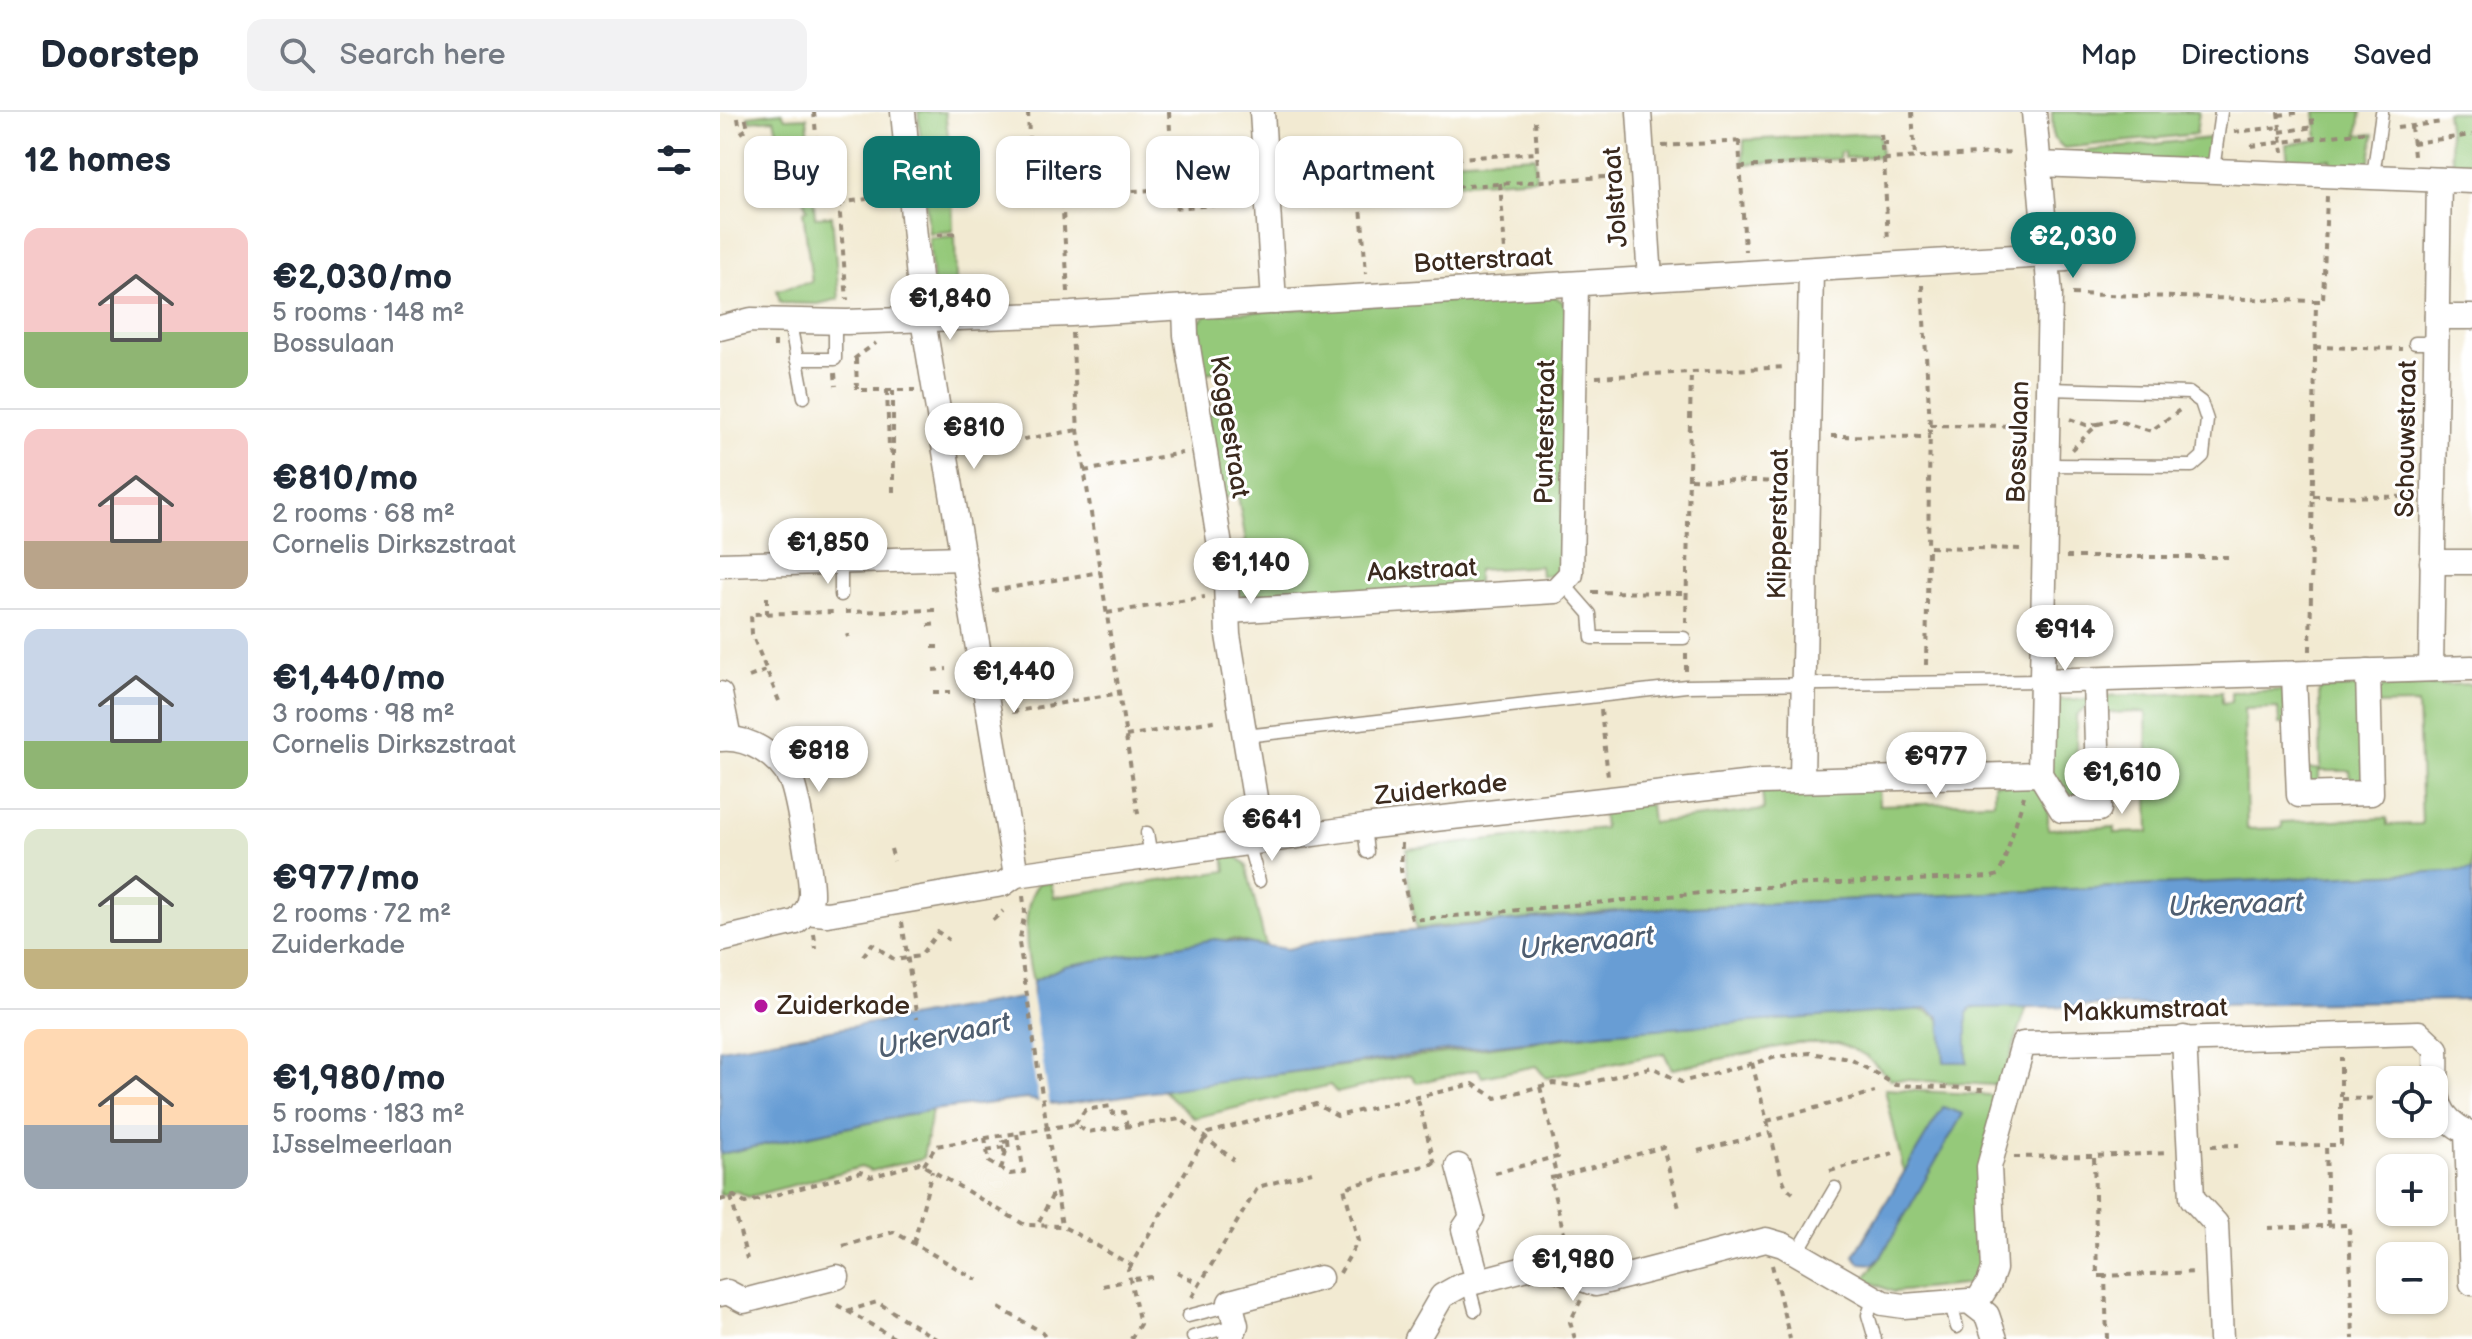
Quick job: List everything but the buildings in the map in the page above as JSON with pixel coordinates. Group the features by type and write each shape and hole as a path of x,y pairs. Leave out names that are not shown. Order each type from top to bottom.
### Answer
{"street":[{"path":"903,112 923,320 1016,875"},
{"path":"1262,112 1274,302"},
{"name":"Jolstraat","path":"1639,112 1650,279"},
{"name":"Bossulaan","path":"2034,112 2038,164 2055,255 2050,294 2049,389 2057,460 2044,501 2041,681 2034,779"},
{"path":"2038,164 2472,181"},
{"name":"Schouwstraat","path":"2431,669 2432,562 2422,345 2437,317 2439,180"},
{"name":"Botterstraat","path":"720,328 751,320 790,323 841,314 877,324 1185,308 1274,302 1360,285 1576,284 2055,255"},
{"name":"Klipperstraat","path":"1802,779 1811,270"},
{"name":"Punterstraat","path":"1564,581 1571,574 1576,284"},
{"name":"Koggestraat","path":"1185,308 1186,335 1245,736 1255,841"},
{"path":"2437,317 2472,317"},
{"path":"720,565 963,558"},
{"path":"2432,562 2472,562"},
{"name":"Aakstraat","path":"1228,611 1555,591 1564,581"},
{"path":"2041,681 2472,668"},
{"path":"2294,675 2299,795 2371,793 2368,671"},
{"path":"2034,779 2062,810 2099,809 2095,681"},
{"path":"720,694 724,739 763,750 779,763 790,780 811,897 809,922"},
{"name":"Zuiderkade","path":"720,940 796,922 809,922 817,915 1003,884 1016,875 1147,841 1255,841 1802,779 2034,779"},
{"name":"Makkumstraat","path":"1975,1305 1994,1269 1989,1167 2023,1044 2419,1033 2436,1049 2438,1102 2447,1122 2469,1132"},
{"path":"2184,1038 2192,1198 2216,1224 2221,1339"},
{"path":"2469,1132 2472,1283"},
{"path":"1446,1167 1472,1217 1464,1229 1473,1282"},
{"path":"1417,1339 1442,1296 1452,1288 1473,1282 1543,1264 1596,1284 1766,1240 1797,1253 1874,1298 1897,1306 1962,1299 1987,1315 1995,1339"},
{"path":"720,1294 727,1292 744,1301 844,1275"},
{"path":"1233,1323 1230,1302 1327,1280"}],"lane":[{"path":"2221,112 2227,173"},
{"path":"2373,176 2382,112"},
{"path":"796,359 835,359 841,314"},
{"path":"790,323 804,397"},
{"path":"2049,389 2189,393 2201,402 2207,428 2203,456 2187,467 2057,460"},
{"path":"841,562 841,595"},
{"path":"1564,581 1590,614 1592,638 1684,638"},
{"path":"1245,736 1686,686 2041,681"},
{"path":"1364,827 1367,852"},
{"path":"1255,841 1259,881"},
{"path":"1797,1253 1835,1188"},
{"path":"1473,1282 1475,1310"},
{"path":"1874,1298 1868,1315 1875,1339"},
{"path":"1950,1300 1957,1327"},
{"path":"1188,1316 1233,1323"},
{"path":"1193,1337 1233,1323"}],"path":[{"path":"814,112 816,136"},
{"path":"1028,112 1029,136"},
{"path":"1169,112 1170,136"},
{"path":"1912,112 1915,158"},
{"path":"2284,162 2278,113 2302,112"},
{"path":"2250,132 2313,127 2311,112"},
{"path":"738,118 741,131 748,128 745,116"},
{"path":"1535,121 1539,181"},
{"path":"2415,166 2412,126 2442,122"},
{"path":"2251,146 2374,131"},
{"path":"1881,134 1889,246"},
{"path":"2412,143 2472,135"},
{"path":"1659,146 1741,141 1745,255"},
{"path":"1882,143 1893,143"},
{"path":"1740,167 2013,152"},
{"path":"1463,158 1537,153"},
{"path":"1463,186 1631,175"},
{"path":"1500,183 1506,269"},
{"path":"2067,294 2323,301 2327,194"},
{"path":"839,208 841,314"},
{"path":"1063,208 1068,296"},
{"path":"1360,208 1360,285"},
{"path":"1922,285 1930,425 1926,670"},
{"path":"2310,655 2316,301"},
{"path":"877,324 856,359 857,390 926,389"},
{"path":"1072,340 1084,471 1126,736 1147,841"},
{"path":"2315,347 2422,345"},
{"path":"835,359 856,359"},
{"path":"1595,377 1789,367"},
{"path":"1686,679 1691,371"},
{"path":"836,379 836,386"},
{"path":"890,390 893,492"},
{"path":"2063,418 2086,425 2115,420 2140,430 2156,430 2186,404"},
{"path":"2057,460 2098,424"},
{"path":"1930,425 2027,426"},
{"path":"981,446 1078,430"},
{"path":"1824,436 1930,437"},
{"path":"1084,471 1181,453"},
{"path":"1689,479 1786,482"},
{"path":"2313,496 2412,497"},
{"path":"1928,547 2025,549"},
{"path":"2075,556 2234,557"},
{"path":"992,590 1100,572"},
{"path":"1591,592 1687,593"},
{"path":"767,597 767,614"},
{"path":"1106,613 1204,597"},
{"path":"867,612 937,610"},
{"path":"779,701 752,634 751,614 819,613"},
{"path":"928,625 939,624"},
{"path":"932,647 943,647"},
{"path":"933,670 947,669"},
{"path":"749,677 766,670"},
{"path":"933,692 950,692"},
{"path":"1012,712 1119,693"},
{"path":"1600,704 1609,784"},
{"path":"1126,736 1225,719"},
{"name":"Zuiderkade","path":"1400,831 1401,870 1412,920 1788,885 1992,877 1998,875 2003,865 2034,779"},
{"path":"891,849 894,861"},
{"path":"1025,903 1019,937 1021,958 1062,1226"},
{"path":"993,920 1003,911"},
{"path":"900,914 917,1019"},
{"path":"809,922 816,949"},
{"path":"863,956 872,944 895,960 920,956 938,932 949,940"},
{"path":"2278,1146 2341,1145 2341,1035"},
{"path":"1131,1339 1140,1324 1128,1270 1133,1267 1206,1137 1212,1132 1316,1104 1337,1116 1411,1096 1418,1099 1473,1084 1496,1098 1553,1083 1577,1086 1652,1067 1681,1082 1793,1054 1822,1053 1850,1059 1896,1085 2001,1090"},
{"path":"1752,1063 1786,1187 1793,1193"},
{"path":"1495,1173 1558,1157 1540,1087"},
{"path":"1767,1121 1875,1092"},
{"path":"2342,1099 2376,1098"},
{"path":"1327,1280 1358,1241 1344,1188 1446,1167 1418,1099"},
{"path":"1075,1124 1085,1110 1111,1106 1113,1114 1124,1112 1127,1126"},
{"path":"924,1165 936,1146 1075,1124 1087,1132 1181,1119 1234,1160"},
{"path":"985,1138 989,1162 1010,1174 1024,1172 1017,1133"},
{"path":"1698,1151 1770,1133"},
{"path":"1001,1169 1006,1146 1004,1135"},
{"path":"987,1150 1019,1144"},
{"path":"2210,1146 2239,1145"},
{"path":"2326,1145 2328,1226"},
{"path":"1568,1261 1550,1178 1663,1147 1680,1212"},
{"path":"1829,1172 1893,1153"},
{"path":"2007,1157 2181,1153"},
{"path":"2094,1156 2097,1276 2185,1274"},
{"path":"1552,1158 1557,1177"},
{"path":"733,1206 861,1172 871,1177 919,1163 1025,1225 1062,1226 1133,1267"},
{"path":"914,1243 932,1171"},
{"path":"1192,1297 1258,1187 1312,1172"},
{"path":"1039,1222 1052,1196 1059,1196"},
{"path":"720,1200 731,1197 745,1203"},
{"path":"731,1197 747,1259"},
{"path":"2268,1228 2349,1225 2353,1339"},
{"path":"843,1246 894,1232 977,1280"},
{"path":"1772,1265 1790,1339"},
{"path":"1177,1272 1200,1284"},
{"path":"2105,1276 2107,1339"},
{"path":"1134,1279 1152,1277"},
{"path":"1103,1286 1125,1281"},
{"path":"1575,1339 1570,1322 1582,1293"},
{"path":"857,1299 859,1307"},
{"path":"847,1311 877,1302 936,1339"},
{"path":"837,1305 896,1339"},
{"path":"999,1308 1042,1332 1046,1339"}],"green space":[{"path":"782,112 785,118 807,117 809,136 778,136 774,119 749,121 748,116"},
{"path":"918,112 945,112 948,136 920,136"},
{"path":"2052,112 2199,112 2196,134 2064,148 2053,138"},
{"path":"2315,112 2361,112 2358,135 2374,134 2369,167 2331,166 2331,159 2323,159 2323,162 2288,161 2286,144 2318,140"},
{"path":"2446,112 2472,112 2472,166 2453,165"},
{"path":"1880,135 1881,156 1844,158 1844,152 1840,152 1839,159 1743,164 1744,140"},
{"path":"2211,138 2208,162 2070,157 2070,153"},
{"path":"1535,156 1536,178 1463,183 1463,160"},
{"path":"814,208 815,217 832,216 839,299 818,304 780,303 777,290 812,282 803,211"},
{"path":"927,208 952,208 953,231 929,233"},
{"path":"955,236 956,282 933,287 929,238"},
{"path":"1553,295 1563,302 1567,312 1560,575 1541,576 1540,566 1477,570 1477,588 1244,599 1238,592 1228,547 1246,542 1238,496 1220,498 1207,414 1225,410 1218,371 1200,374 1196,324 1207,314"},
{"path":"2472,684 2472,870 1628,910 1416,929 1406,864 1407,849 1604,828 1602,809 1650,804 1652,823 1764,810 1762,792 1878,786 1879,805 1994,802 1994,783 2032,785 2048,802 2048,829 2115,827 2115,833 2149,832 2146,712 2102,713 2102,696 2222,692 2222,703 2231,702 2231,692 2284,690 2287,724 2279,724 2278,708 2244,709 2247,829 2282,828 2282,822 2387,818 2387,825 2422,824 2418,704 2374,705 2378,687"},
{"path":"2359,687 2364,777 2351,786 2350,771 2319,771 2319,787 2309,783 2305,769 2321,769 2319,689"},
{"path":"2089,699 2089,705 2076,716 2077,795 2060,793 2049,775 2049,700"},
{"path":"1224,855 1236,856 1246,865 1266,947 1233,939 1065,966 1033,981 1026,931 1029,904 1039,883 1051,882 1054,897 1226,871"},
{"path":"2027,1006 2004,1077 1993,1085 1891,1079 1865,1055 1838,1043 1797,1043 1672,1069 1664,1053 1546,1078 1536,1066 1482,1077 1478,1069 1417,1083 1411,1075 1337,1093 1330,1085 1194,1118 1161,1089 1604,1033 1911,1009 1923,1010 1940,1019 1967,1062 1967,1013 1971,1008"},
{"path":"1885,1089 1989,1095 1995,1098 1983,1157 1981,1283 1893,1292 1864,1279 1881,1257 1962,1114 1943,1108 1904,1173"},
{"path":"932,1110 923,1158 871,1171 861,1167 748,1197 736,1191 720,1195 720,1154"}],"water":[{"name":"Urkervaart","path":"2472,870 2472,1000 1972,1008 1967,1013 1967,1062 1944,1062 1940,1017 1927,1009 1604,1033 1427,1053 1060,1105 1027,1099 932,1110 720,1154 720,1049 1032,996 1033,981 1065,966 1215,939 1288,949 1327,939 1628,910"},
{"path":"1943,1107 1963,1114 1881,1257 1874,1264 1860,1263 1854,1256"}],"pier":[{"path":"1030,979 1050,1107 1039,1105 1021,994 1029,992"}],"place":[{"name":"Zuiderkade","path":"761,1006"}]}
